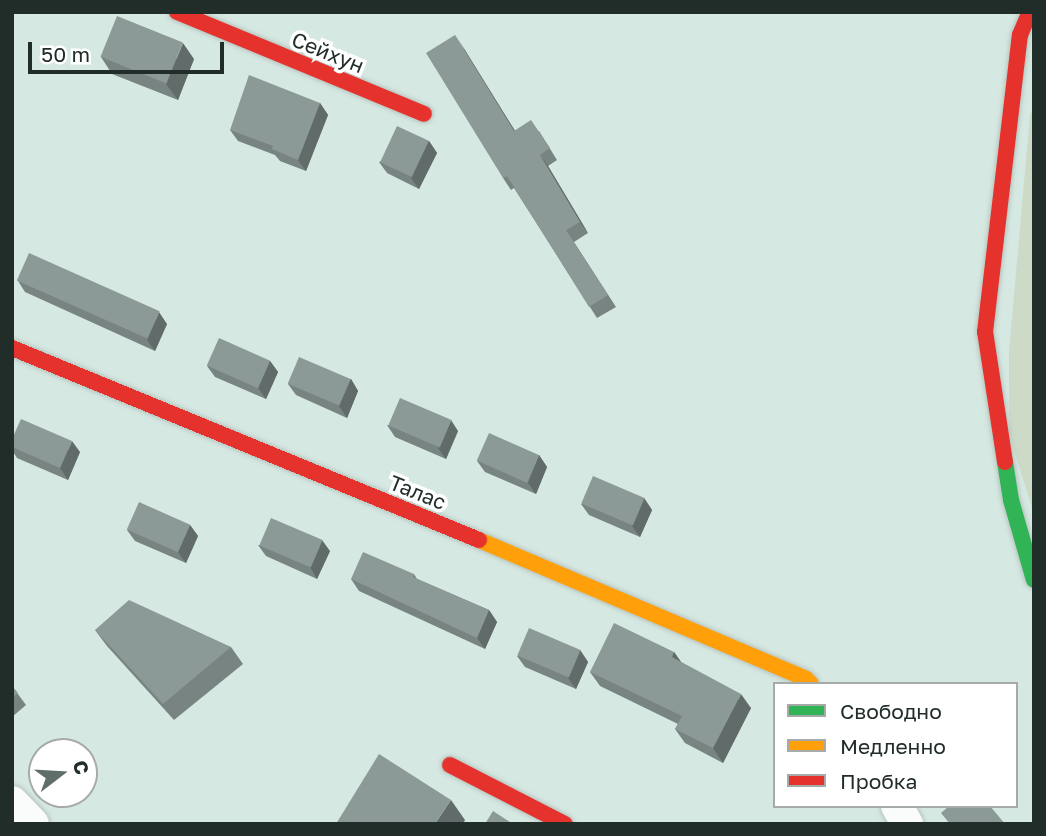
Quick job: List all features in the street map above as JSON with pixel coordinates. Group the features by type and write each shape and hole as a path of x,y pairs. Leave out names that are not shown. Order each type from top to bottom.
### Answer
{"street":[{"name":"Сейхун","path":"177,12 424,114"},
{"path":"1030,12 1020,35 985,332 1011,500 1034,580"},
{"name":"Талас","path":"12,348 590,585 808,681"},
{"path":"450,765 565,824"},
{"path":"12,802 33,824"},
{"path":"898,808 907,824"}],"green space":[{"path":"1034,106 1034,514 1009,434 1009,352 1030,115"}],"building":[{"path":"117,16 183,43 166,83 101,57"},
{"path":"455,35 514,131 531,120 550,148 540,155 580,222 566,230 608,295 589,307 507,176 503,178 426,53"},
{"path":"249,75 320,103 298,160 272,149 273,146 230,130"},
{"path":"397,126 429,141 412,177 380,162"},
{"path":"29,253 160,311 147,339 17,280"},
{"path":"219,338 270,361 258,388 207,365"},
{"path":"299,357 351,379 339,406 288,384"},
{"path":"400,398 452,420 440,447 388,426"},
{"path":"21,419 72,441 60,468 12,447 12,439"},
{"path":"489,433 539,455 527,483 477,460"},
{"path":"593,476 645,498 633,525 581,504"},
{"path":"139,502 190,525 178,552 127,529"},
{"path":"271,518 323,540 311,567 259,546"},
{"path":"363,552 489,610 477,638 351,579"},
{"path":"129,600 231,647 163,704 95,630"},
{"path":"614,623 674,652 672,657 741,694 713,748 675,729 682,716 590,672"},
{"path":"529,628 581,650 569,677 517,656"},
{"path":"12,686 18,693 12,698"},
{"path":"379,754 451,800 435,824 336,824"},
{"path":"947,808 992,808 1005,824 950,824 941,813"},
{"path":"493,811 513,824 485,824"}],"traffic: fast":[{"path":"1005,462 1011,500 1034,580"}],"traffic: slow":[{"path":"479,540 809,682"}],"traffic: jam":[{"path":"177,12 424,114"},
{"path":"1005,462 985,332 1020,35 1030,12"},
{"path":"12,348 479,540"},
{"path":"450,765 565,824"}]}
